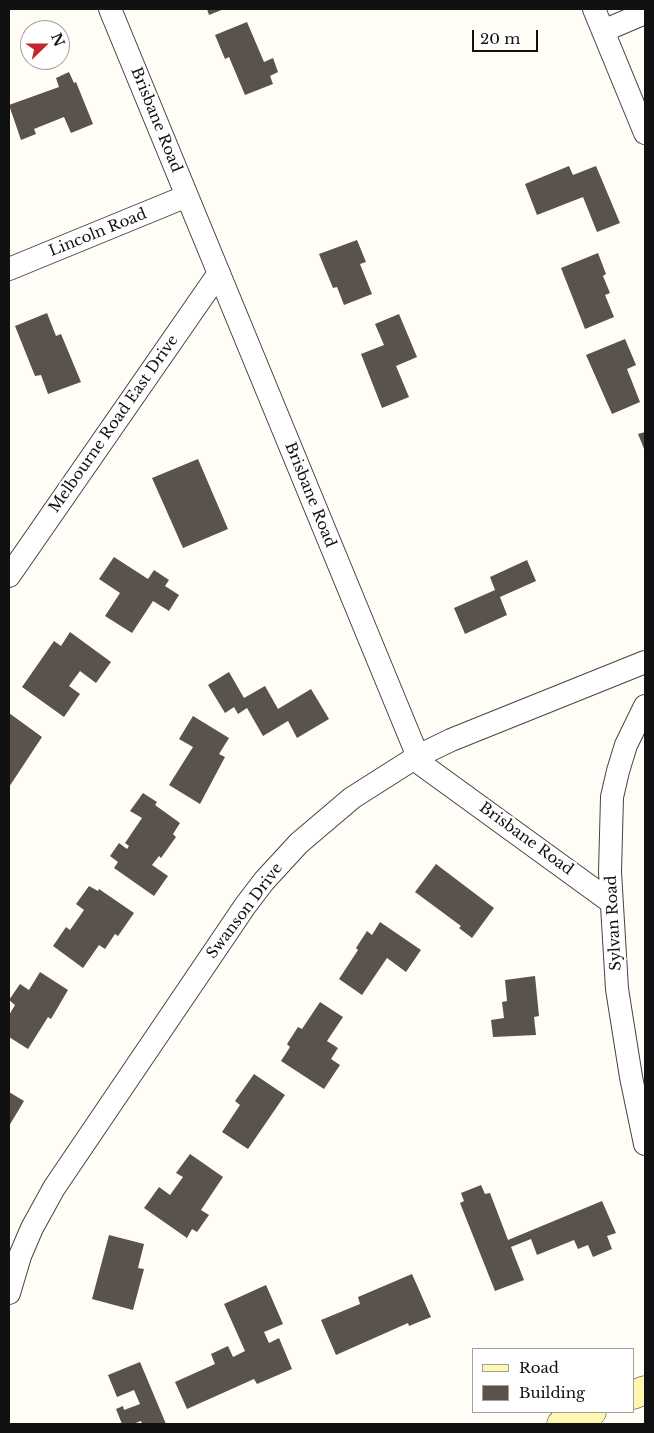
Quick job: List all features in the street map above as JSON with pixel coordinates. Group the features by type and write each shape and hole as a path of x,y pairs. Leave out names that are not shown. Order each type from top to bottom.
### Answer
{"main road":[{"path":"561,1424 589,1413"}],"street":[{"name":"Brisbane Road","path":"110,9 421,764 611,902"},
{"path":"594,9 645,134"},
{"path":"603,30 645,13"},
{"name":"Lincoln Road","path":"9,269 187,196"},
{"name":"Melbourne Road East Drive","path":"9,576 219,273"},
{"name":"Swanson Drive","path":"9,1293 20,1256 50,1194 250,900 289,853 326,818 367,787 418,756 450,740 645,662"},
{"name":"Sylvan Road","path":"645,706 626,745 612,797 611,902 617,989 631,1077 645,1144"}],"building":[{"path":"207,9 224,9 209,15"},
{"path":"247,22 264,62 273,58 278,72 270,76 273,84 245,95 229,57 225,59 215,35"},
{"path":"69,72 74,83 76,82 93,124 71,133 64,117 34,129 36,134 21,140 9,105 59,87 56,78"},
{"path":"569,166 573,175 596,166 620,223 597,232 583,197 537,215 525,184"},
{"path":"357,240 366,262 360,264 372,294 344,305 337,287 333,288 319,254"},
{"path":"598,253 606,274 603,276 610,293 605,295 614,317 585,329 561,268"},
{"path":"47,313 56,336 61,334 81,382 48,394 41,375 35,376 15,326"},
{"path":"399,314 417,357 396,366 409,397 382,408 361,354 384,345 375,324"},
{"path":"625,339 636,365 627,369 640,402 612,414 586,355"},
{"path":"645,432 645,451 638,434"},
{"path":"198,459 228,529 183,548 152,478"},
{"path":"114,557 148,579 154,570 169,580 165,586 179,595 169,611 153,601 132,633 105,616 120,593 99,579"},
{"path":"527,560 536,581 500,597 507,615 465,634 454,608 495,590 490,577"},
{"path":"70,632 111,662 96,683 80,671 69,686 80,694 64,717 22,687 54,641 61,646"},
{"path":"229,672 244,698 265,686 278,709 311,689 329,719 297,738 288,721 263,736 247,708 238,714 234,707 225,713 208,685"},
{"path":"9,713 42,737 9,787"},
{"path":"193,716 229,738 219,754 225,757 200,804 169,785 193,747 179,739"},
{"path":"143,793 157,802 155,805 180,823 173,834 176,837 161,858 159,856 152,865 168,876 154,896 114,868 118,862 110,856 119,843 127,849 129,846 125,843 142,818 130,811"},
{"path":"436,864 494,908 472,938 459,928 461,926 415,892"},
{"path":"89,886 98,891 99,889 134,913 118,936 115,934 105,949 99,945 83,968 53,946 66,927 70,930 84,910 76,904"},
{"path":"380,922 421,950 406,972 387,958 362,995 339,979 358,950 356,948 367,931 372,935"},
{"path":"40,972 68,990 51,1019 48,1017 28,1049 9,1037 9,1015 15,1005 9,1000 20,984 29,990"},
{"path":"535,976 539,1016 534,1017 536,1035 493,1037 491,1020 504,1018 502,1002 507,1001 505,980"},
{"path":"320,1002 343,1017 327,1041 338,1048 331,1059 340,1065 324,1089 281,1061 290,1047 287,1044 298,1027 302,1029"},
{"path":"254,1074 285,1095 248,1149 222,1132 240,1105 235,1101"},
{"path":"9,1092 24,1101 9,1126"},
{"path":"190,1154 223,1177 201,1210 209,1215 197,1232 192,1229 187,1238 144,1208 159,1187 170,1195 183,1177 176,1173"},
{"path":"481,1185 485,1194 490,1193 508,1240 602,1201 616,1233 607,1236 612,1249 593,1257 588,1245 578,1249 574,1240 537,1255 531,1239 511,1247 524,1280 495,1291 460,1203 464,1201 461,1193"},
{"path":"109,1235 144,1244 138,1268 144,1269 133,1310 92,1299"},
{"path":"412,1274 431,1317 409,1326 408,1323 336,1355 321,1320 360,1304 358,1297"},
{"path":"266,1285 283,1324 264,1332 269,1343 279,1338 292,1369 257,1384 254,1379 187,1409 175,1382 215,1364 211,1354 228,1346 233,1357 245,1351 224,1304"},
{"path":"140,1362 166,1424 142,1424 141,1421 133,1424 122,1424 116,1409 123,1406 124,1410 140,1404 134,1390 117,1397 108,1375"}]}
